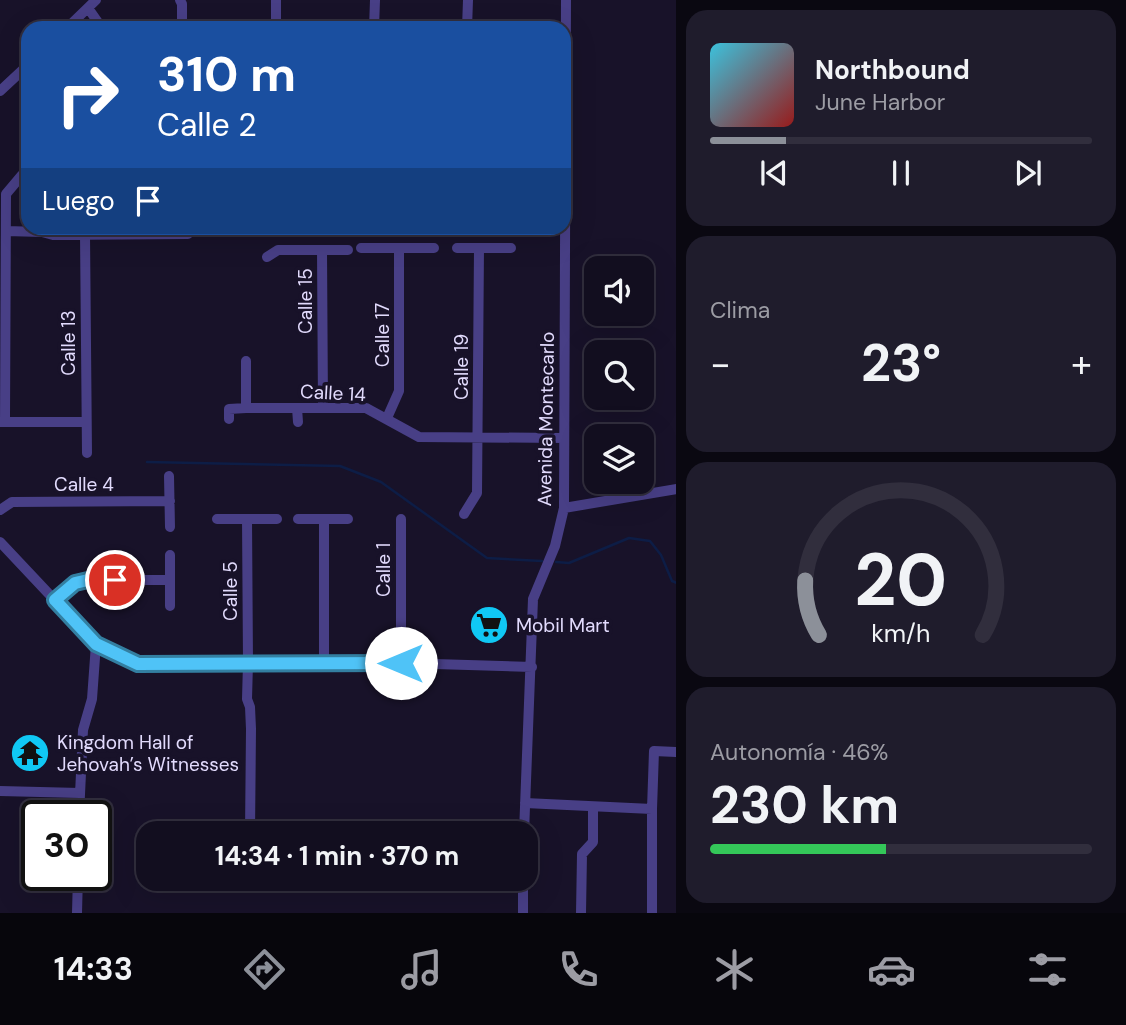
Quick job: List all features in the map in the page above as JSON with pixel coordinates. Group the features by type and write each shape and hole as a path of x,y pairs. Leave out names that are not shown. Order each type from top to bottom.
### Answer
{"street":[{"path":"74,21 96,0"},
{"path":"180,0 182,21"},
{"path":"276,0 276,21"},
{"path":"374,0 374,21"},
{"path":"467,21 468,0"},
{"name":"Avenida Montecarlo","path":"566,0 566,21"},
{"path":"88,8 97,21"},
{"path":"0,91 21,72"},
{"path":"21,176 6,194 3,422 85,422"},
{"path":"6,231 21,231"},
{"name":"Calle 13","path":"85,235 87,453"},
{"name":"Avenida Montecarlo","path":"524,821 533,599 555,546 564,508 565,235"},
{"path":"361,248 434,248"},
{"name":"Calle 17","path":"387,418 399,391 400,248"},
{"path":"457,248 511,248"},
{"name":"Calle 19","path":"464,514 477,494 479,248"},
{"name":"Calle 15","path":"267,257 278,250 322,250 323,408"},
{"path":"322,250 348,250"},
{"path":"229,419 229,410 246,408 246,361"},
{"name":"Calle 14","path":"246,408 366,408 419,437 564,438"},
{"path":"297,408 298,422"},
{"path":"169,476 170,527"},
{"path":"564,508 676,489"},
{"name":"Calle 4","path":"0,510 12,502 170,502"},
{"path":"217,519 277,519"},
{"name":"Calle 5","path":"247,519 250,821"},
{"path":"298,519 348,519"},
{"name":"Calle 1","path":"401,519 401,663"},
{"path":"324,520 324,663"},
{"path":"0,542 96,644 138,664 401,663 532,667"},
{"path":"170,555 170,606"},
{"path":"55,600 75,583 88,580 170,580"},
{"path":"80,800 83,730 92,699 96,644"},
{"path":"652,913 654,751 676,752"},
{"path":"0,791 80,793"},
{"path":"525,803 652,809"},
{"path":"581,913 582,854 593,842 593,807"},
{"path":"77,913 78,891"},
{"path":"523,891 523,913"}],"waterway":[{"path":"147,462 340,466 381,482 487,558 542,561"},
{"path":"556,562 569,563 629,538 650,541 661,555 672,581 676,583"}],"place":[{"name":"Mobil Mart","path":"489,625"},
{"name":"Kingdom Hall of Jehovah’s Witnesses","path":"30,753"}],"route":[{"path":"115,580 75,583 55,600 96,644 138,664 401,663"}]}
